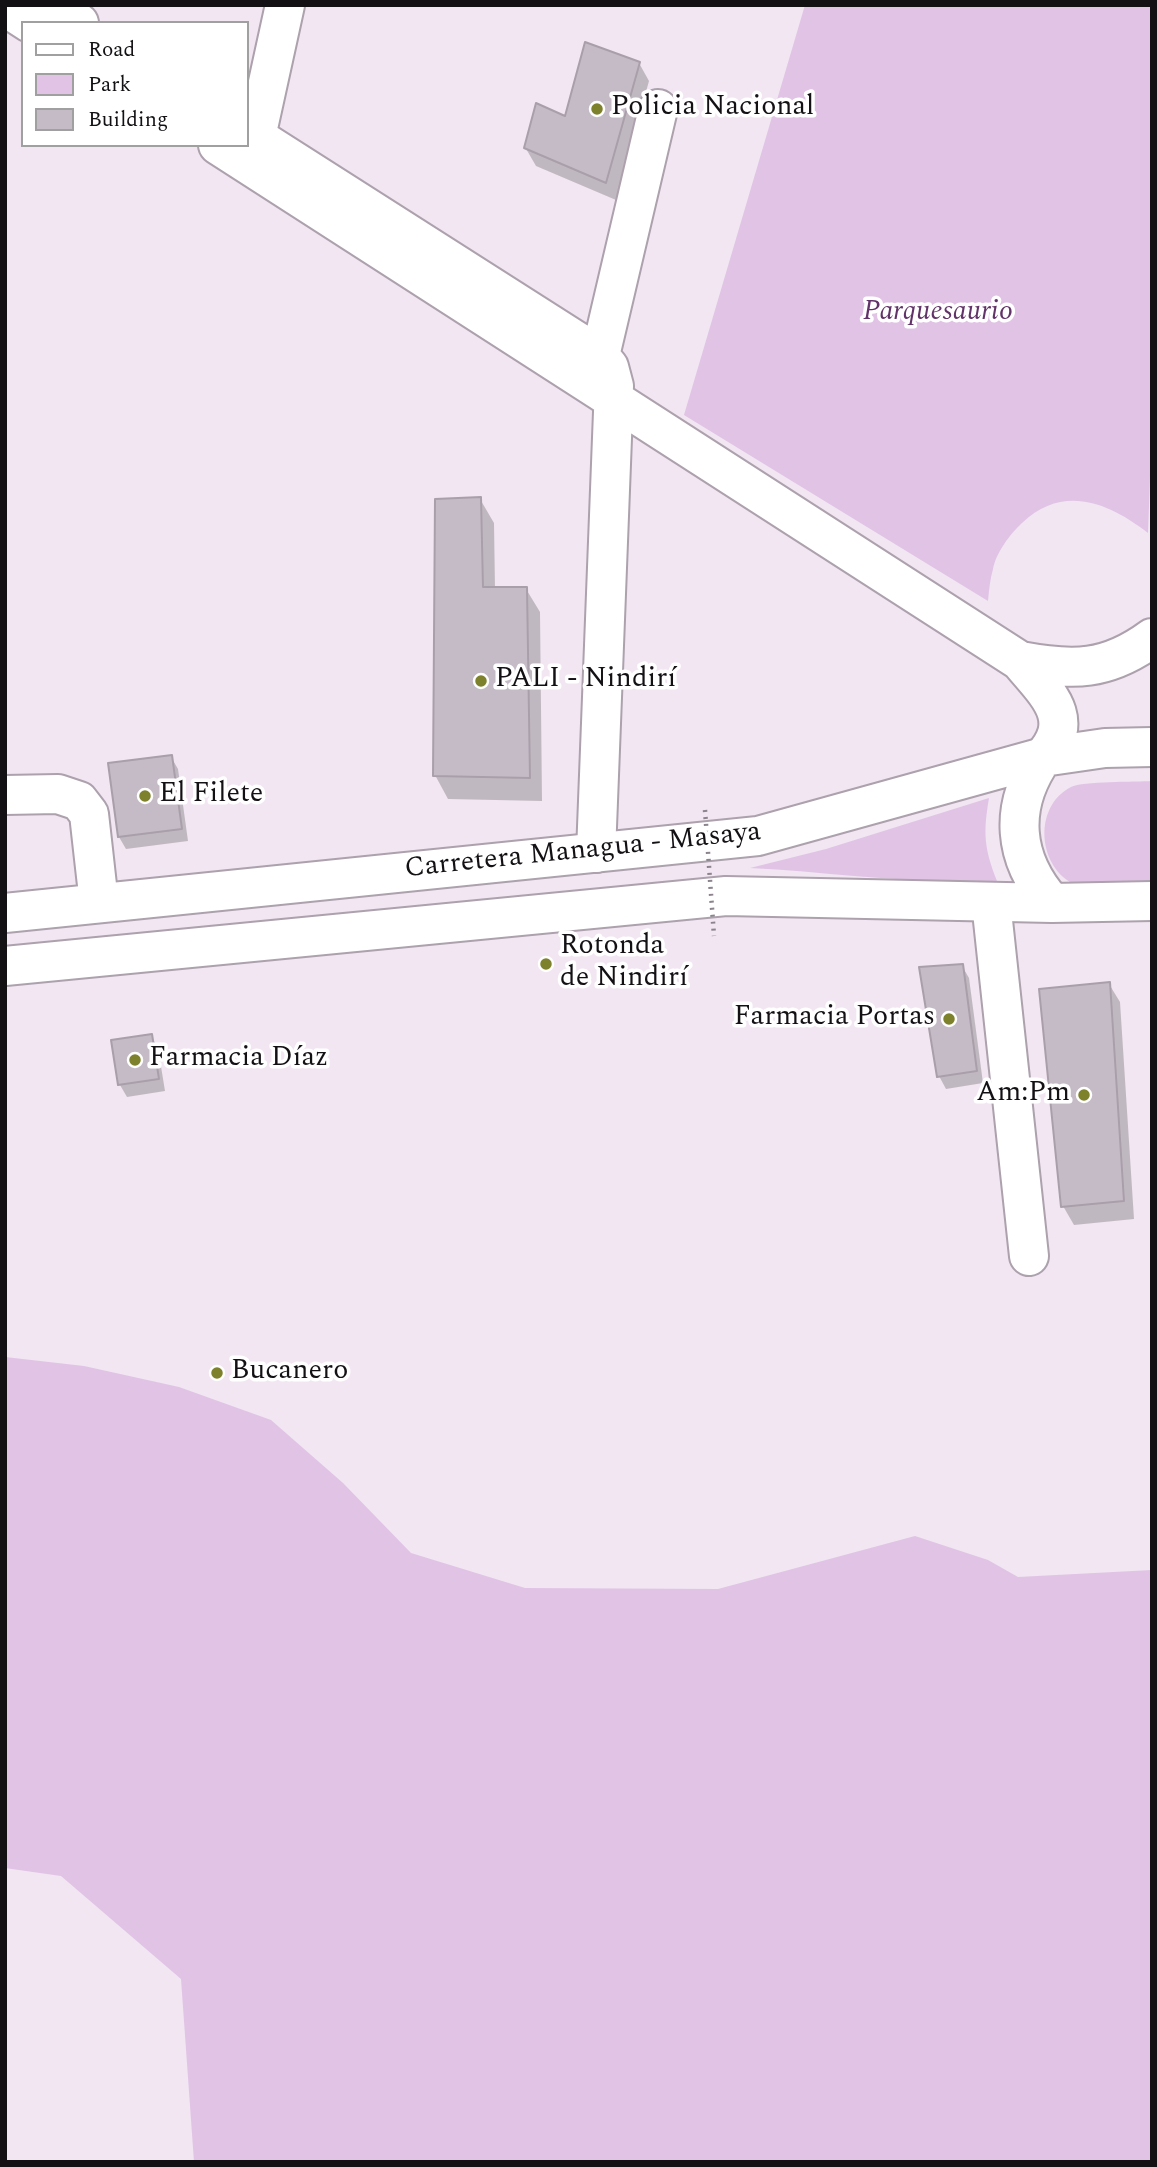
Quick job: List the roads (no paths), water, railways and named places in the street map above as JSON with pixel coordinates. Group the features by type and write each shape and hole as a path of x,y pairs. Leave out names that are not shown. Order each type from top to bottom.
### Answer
{"main road":[{"path":"52,5 76,21"},
{"path":"251,145 285,5"},
{"path":"5,7 27,21"},
{"path":"600,356 658,109"},
{"path":"251,145 600,356 612,377 614,397 596,853"},
{"path":"251,145 614,397 1020,661 1054,703 1060,722 1054,744 1029,777 1019,831 1023,860 1034,882 1052,903"},
{"path":"1020,661 1060,668 1095,666 1132,653 1152,638"},
{"name":"Carretera Managua - Masaya","path":"5,913 758,836 1043,757 1105,748 1152,747"},
{"path":"5,795 58,794 79,801 89,814 99,903"},
{"name":"Carretera Managua - Masaya","path":"5,966 726,896 1052,903 1152,901"},
{"path":"991,902 1029,1256"}],"place":[{"name":"Policia Nacional","path":"597,109"},
{"name":"PALI - Nindirí","path":"481,681"},
{"name":"El Filete","path":"145,796"},
{"name":"Rotonda de Nindirí","path":"546,964"},
{"name":"Farmacia Portas","path":"949,1019"},
{"name":"Farmacia Díaz","path":"135,1060"},
{"name":"Am:Pm","path":"1084,1095"},
{"name":"Bucanero","path":"217,1373"}],"park label":[{"name":"Parquesaurio","path":"938,314"}]}
